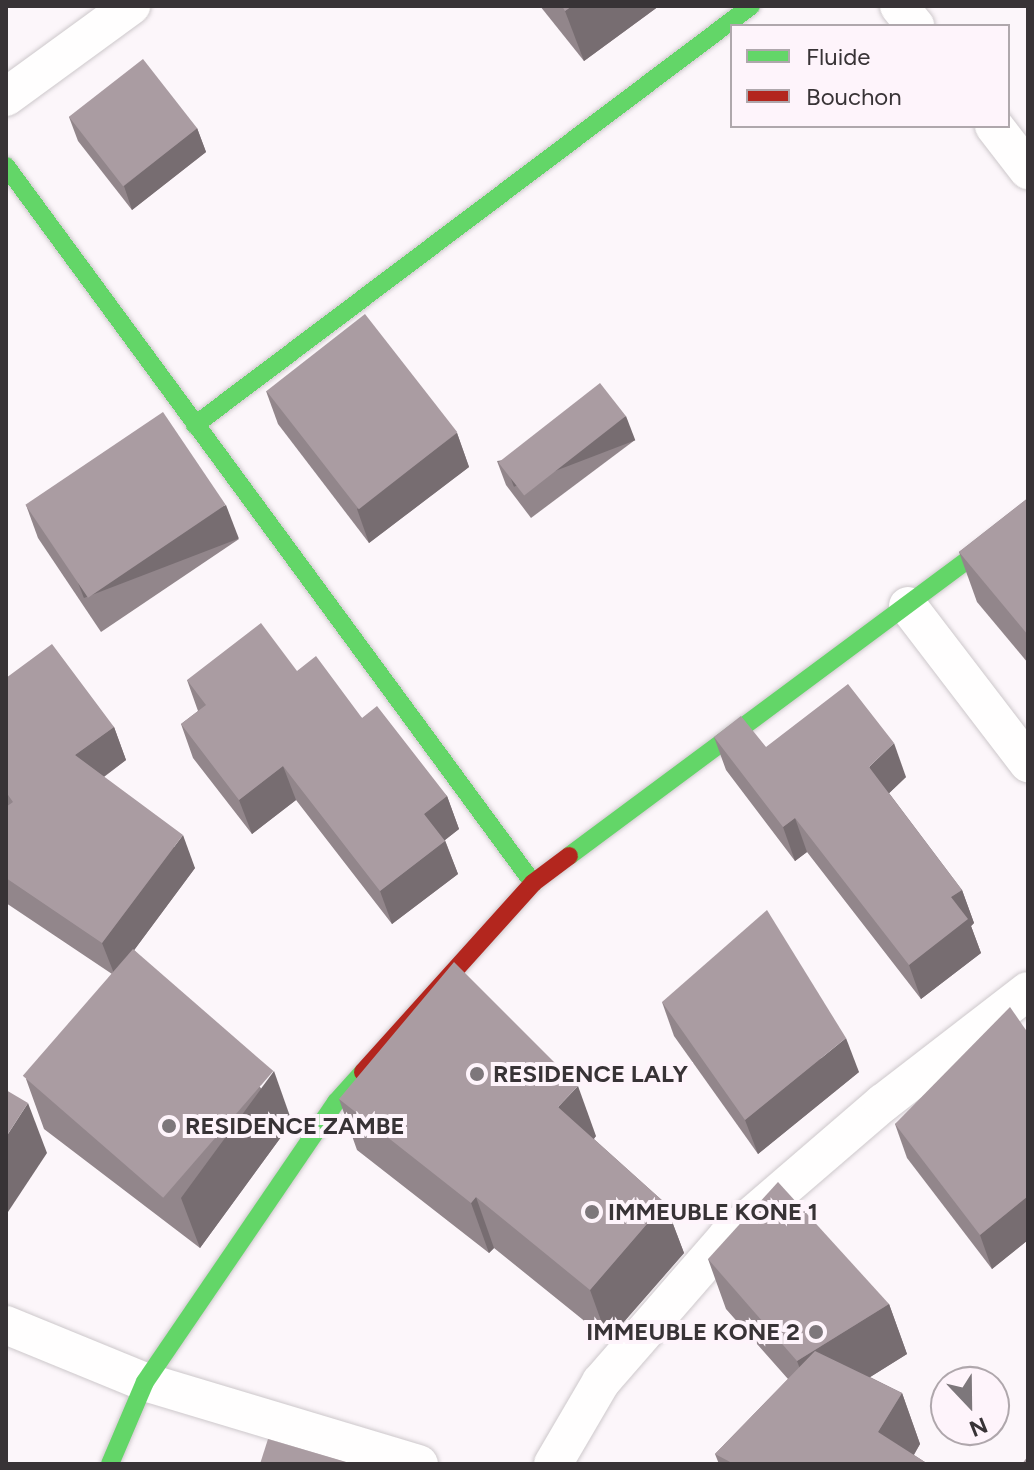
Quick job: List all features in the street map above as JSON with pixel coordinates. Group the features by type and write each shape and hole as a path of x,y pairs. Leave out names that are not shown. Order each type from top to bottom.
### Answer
{"street":[{"path":"6,97 131,6"},
{"path":"195,425 751,6"},
{"path":"899,6 913,24"},
{"path":"996,128 1028,170"},
{"path":"6,166 533,883"},
{"path":"110,1464 145,1382 336,1102 533,883 1028,515"},
{"path":"908,606 1028,763"},
{"path":"553,1464 601,1382 727,1237 883,1103 1028,991"},
{"path":"6,1325 145,1382 419,1464"}],"building":[{"path":"143,59 197,128 123,186 69,117"},
{"path":"365,314 457,432 359,509 266,391"},
{"path":"600,383 626,416 524,496 498,462"},
{"path":"163,412 226,505 88,598 25,505"},
{"path":"1028,498 1028,635 959,552"},
{"path":"261,623 297,671 316,656 362,718 377,706 447,796 424,814 445,841 380,891 283,766 239,800 181,724 206,705 187,680"},
{"path":"52,644 114,727 75,755 183,835 102,943 6,878 6,807 13,802 6,792 6,678"},
{"path":"848,684 894,743 869,767 962,890 951,897 968,919 909,965 795,818 783,827 714,737 741,716 766,747"},
{"path":"767,910 846,1038 745,1120 662,1002"},
{"name":"RESIDENCE ZAMBE","path":"133,949 273,1071 163,1198 23,1076"},
{"path":"454,962 578,1086 558,1107 665,1203 590,1290 476,1197 471,1203 339,1099"},
{"path":"1010,1007 1028,1033 1028,1196 980,1235 895,1124"},
{"path":"6,1090 28,1103 6,1137"},
{"path":"778,1182 889,1304 797,1361 708,1259"},
{"path":"815,1351 902,1393 878,1432 928,1464 734,1464 715,1454"},
{"path":"268,1439 353,1464 260,1464"}],"traffic: fast":[{"path":"195,425 751,6"},
{"path":"6,166 533,883"},
{"path":"569,856 1028,515"},
{"path":"110,1464 145,1382 336,1102 363,1072"}],"traffic: jam":[{"path":"363,1072 533,883 569,856"}],"place":[{"name":"RESIDENCE LALY","path":"477,1074"},
{"name":"RESIDENCE ZAMBE","path":"169,1126"},
{"name":"IMMEUBLE KONE 1","path":"592,1212"},
{"name":"IMMEUBLE KONE 2","path":"816,1332"}]}
